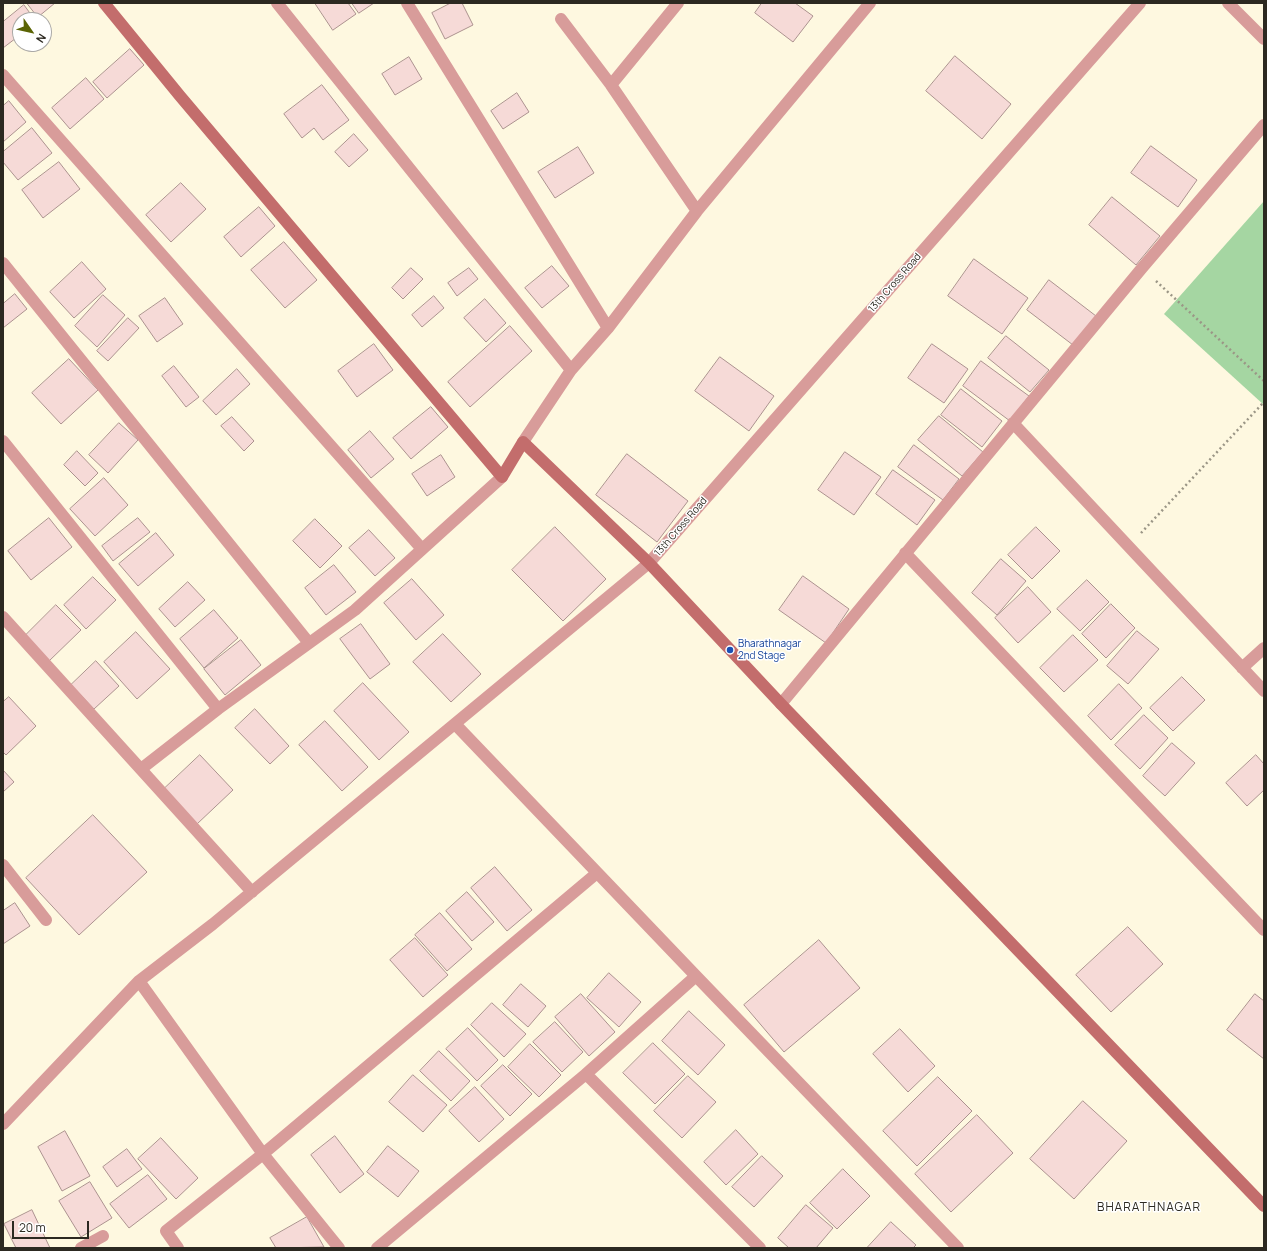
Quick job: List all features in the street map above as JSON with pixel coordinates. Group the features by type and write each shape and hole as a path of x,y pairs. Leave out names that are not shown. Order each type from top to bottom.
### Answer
{"street":[{"path":"104,3 180,96 502,477"},
{"path":"277,3 571,370"},
{"path":"407,3 608,328"},
{"path":"611,85 678,3"},
{"path":"140,768 218,709 355,610 502,477 523,442 571,370 608,328 697,211 870,3"},
{"name":"13th Cross Road","path":"3,1124 139,981 252,892 649,563 1140,3"},
{"path":"1228,3 1264,39"},
{"path":"561,19 611,85 697,211"},
{"path":"3,75 422,549"},
{"path":"781,704 1142,268 1264,124"},
{"path":"3,263 309,643"},
{"path":"1013,423 1264,691"},
{"path":"3,441 218,709"},
{"path":"523,442 649,563 781,704 1264,1206"},
{"path":"905,554 1264,930"},
{"path":"3,617 252,892"},
{"path":"1242,668 1264,648"},
{"path":"455,724 958,1248"},
{"path":"3,865 46,920"},
{"path":"178,1248 166,1231 263,1154 598,873"},
{"path":"377,1248 586,1074 696,976"},
{"path":"139,981 263,1154 339,1248"},
{"path":"586,1074 754,1246"},
{"path":"81,1248 103,1236"}],"path":[{"path":"1142,268 1264,381"},
{"path":"1129,546 1264,402"}],"green space":[{"path":"1264,201 1264,405 1164,314"}],"building":[{"path":"27,3 55,3 44,12 34,12"},
{"path":"315,3 348,3 356,14 333,30"},
{"path":"352,3 374,3 359,13"},
{"path":"451,3 462,3 473,25 445,39 432,13"},
{"path":"762,3 795,3 813,16 793,42 755,13"},
{"path":"24,5 29,12 15,12"},
{"path":"12,15 12,41 3,48 3,22"},
{"path":"130,49 144,65 107,98 93,82"},
{"path":"955,56 1011,104 982,139 926,91"},
{"path":"409,57 422,79 395,95 382,74"},
{"path":"86,78 104,99 70,129 52,108"},
{"path":"322,85 349,120 323,140 314,128 302,138 284,114"},
{"path":"517,93 529,112 503,129 491,111"},
{"path":"9,101 26,122 3,142 3,106"},
{"path":"32,128 52,153 18,180 3,162 3,152"},
{"path":"354,134 368,150 349,167 335,152"},
{"path":"1151,146 1197,180 1178,207 1131,173"},
{"path":"578,147 594,173 555,198 538,172"},
{"path":"59,162 80,189 43,218 22,190"},
{"path":"181,183 206,209 171,242 146,215"},
{"path":"1112,197 1160,236 1136,265 1089,225"},
{"path":"259,207 275,226 241,257 224,237"},
{"path":"284,242 317,280 285,308 251,270"},
{"path":"974,259 1028,298 1002,334 948,296"},
{"path":"82,262 106,289 74,318 50,292"},
{"path":"552,266 569,286 542,308 525,288"},
{"path":"411,268 423,279 403,299 392,288"},
{"path":"469,268 478,279 457,296 448,283"},
{"path":"1049,280 1096,316 1073,345 1027,310"},
{"path":"15,294 27,309 3,328 3,304"},
{"path":"103,295 125,315 97,347 75,326"},
{"path":"434,296 444,308 422,327 412,315"},
{"path":"165,298 183,324 157,342 139,316"},
{"path":"485,299 506,323 486,342 464,318"},
{"path":"128,318 139,328 108,361 97,351"},
{"path":"510,326 532,351 470,407 448,382"},
{"path":"1006,336 1049,370 1030,392 988,358"},
{"path":"374,344 393,370 357,397 338,371"},
{"path":"932,344 968,369 944,403 908,378"},
{"path":"720,357 774,396 749,431 695,391"},
{"path":"69,359 98,390 61,424 32,393"},
{"path":"981,361 1029,396 1010,421 963,386"},
{"path":"174,366 199,397 186,407 162,376"},
{"path":"237,369 250,384 216,415 203,401"},
{"path":"961,389 1002,421 982,447 941,415"},
{"path":"431,407 448,427 411,459 393,438"},
{"path":"939,416 983,452 962,476 918,440"},
{"path":"232,417 254,441 244,451 221,426"},
{"path":"119,423 138,440 108,473 89,455"},
{"path":"370,431 394,459 371,478 348,450"},
{"path":"914,445 959,479 943,500 898,467"},
{"path":"77,451 98,473 85,486 64,465"},
{"path":"845,452 881,477 854,515 818,490"},
{"path":"627,454 688,501 657,542 596,495"},
{"path":"441,455 455,477 427,496 412,474"},
{"path":"893,470 935,500 917,525 876,494"},
{"path":"104,478 128,505 95,536 70,509"},
{"path":"49,518 72,547 31,580 8,551"},
{"path":"138,518 150,532 113,561 102,546"},
{"path":"315,519 342,546 320,568 293,541"},
{"path":"555,527 606,579 563,621 512,570"},
{"path":"1036,527 1060,551 1032,579 1008,555"},
{"path":"369,530 395,558 375,576 349,548"},
{"path":"156,533 174,555 138,586 119,564"},
{"path":"1001,559 1026,581 997,615 972,593"},
{"path":"334,565 356,592 326,615 305,588"},
{"path":"803,576 849,609 826,643 779,610"},
{"path":"93,577 116,600 86,629 64,605"},
{"path":"412,579 444,615 416,640 384,603"},
{"path":"1087,580 1109,602 1080,631 1057,609"},
{"path":"188,582 205,600 175,627 159,609"},
{"path":"1028,587 1051,612 1018,643 995,618"},
{"path":"1111,604 1135,628 1106,658 1082,634"},
{"path":"56,605 81,630 48,662 24,637"},
{"path":"214,610 238,638 204,668 180,639"},
{"path":"361,624 390,664 370,679 340,639"},
{"path":"1137,631 1159,649 1128,684 1107,666"},
{"path":"136,632 170,669 137,699 104,662"},
{"path":"443,634 481,674 451,702 413,662"},
{"path":"1073,635 1098,660 1064,692 1040,668"},
{"path":"241,640 261,665 225,695 204,669"},
{"path":"96,661 119,686 94,709 71,685"},
{"path":"1182,677 1205,700 1173,731 1150,708"},
{"path":"363,683 409,732 379,760 334,711"},
{"path":"1119,684 1142,708 1111,740 1088,716"},
{"path":"9,697 36,726 6,755 3,752 3,702"},
{"path":"255,709 289,746 270,764 235,728"},
{"path":"1144,715 1168,738 1140,769 1115,745"},
{"path":"325,721 368,767 342,791 299,745"},
{"path":"1172,743 1195,763 1165,796 1143,776"},
{"path":"200,755 233,790 197,824 164,789"},
{"path":"1256,755 1264,764 1264,790 1247,806 1226,783"},
{"path":"3,770 14,782 3,792"},
{"path":"93,815 147,872 79,935 26,878"},
{"path":"495,867 532,910 507,931 471,888"},
{"path":"467,892 494,922 472,941 446,911"},
{"path":"15,903 30,926 3,944 3,911"},
{"path":"440,913 472,949 447,971 415,935"},
{"path":"1128,927 1163,964 1111,1012 1076,975"},
{"path":"415,938 448,975 423,997 390,960"},
{"path":"819,940 860,988 784,1052 744,1005"},
{"path":"609,973 641,1002 619,1027 587,998"},
{"path":"521,984 546,1006 528,1027 503,1005"},
{"path":"581,994 615,1032 589,1056 555,1017"},
{"path":"1255,994 1264,1001 1264,1059 1227,1030"},
{"path":"492,1003 526,1034 504,1057 471,1025"},
{"path":"689,1011 725,1045 698,1075 662,1041"},
{"path":"555,1022 583,1052 562,1072 533,1042"},
{"path":"468,1028 498,1060 477,1081 446,1049"},
{"path":"900,1029 935,1066 908,1092 873,1054"},
{"path":"653,1043 685,1074 655,1104 623,1073"},
{"path":"530,1044 561,1075 539,1097 508,1067"},
{"path":"439,1051 470,1081 451,1101 420,1071"},
{"path":"503,1065 532,1094 510,1116 481,1086"},
{"path":"413,1075 447,1105 423,1132 389,1102"},
{"path":"688,1076 716,1102 682,1138 654,1111"},
{"path":"938,1077 972,1111 917,1166 883,1131"},
{"path":"475,1087 504,1119 479,1142 449,1111"},
{"path":"1083,1101 1127,1141 1074,1199 1030,1159"},
{"path":"977,1115 1013,1153 951,1212 915,1174"},
{"path":"736,1130 758,1154 726,1185 704,1162"},
{"path":"65,1131 90,1176 62,1191 38,1147"},
{"path":"335,1136 364,1174 340,1193 311,1155"},
{"path":"161,1138 198,1178 176,1199 138,1159"},
{"path":"388,1146 419,1171 398,1197 367,1172"},
{"path":"127,1149 142,1169 117,1187 103,1167"},
{"path":"762,1156 783,1176 754,1207 732,1187"},
{"path":"843,1169 870,1196 837,1229 810,1203"},
{"path":"148,1175 167,1199 129,1228 110,1204"},
{"path":"90,1182 112,1218 81,1237 59,1201"},
{"path":"806,1205 833,1228 816,1248 789,1248 778,1238"},
{"path":"32,1210 50,1248 16,1248 4,1224"},
{"path":"307,1217 324,1247 276,1248 270,1238"},
{"path":"891,1222 916,1245 913,1248 867,1248"}],"place":[{"name":"Bharathnagar 2nd Stage","path":"730,650"}],"district":[{"name":"BHARATHNAGAR","path":"1149,1208"}]}
